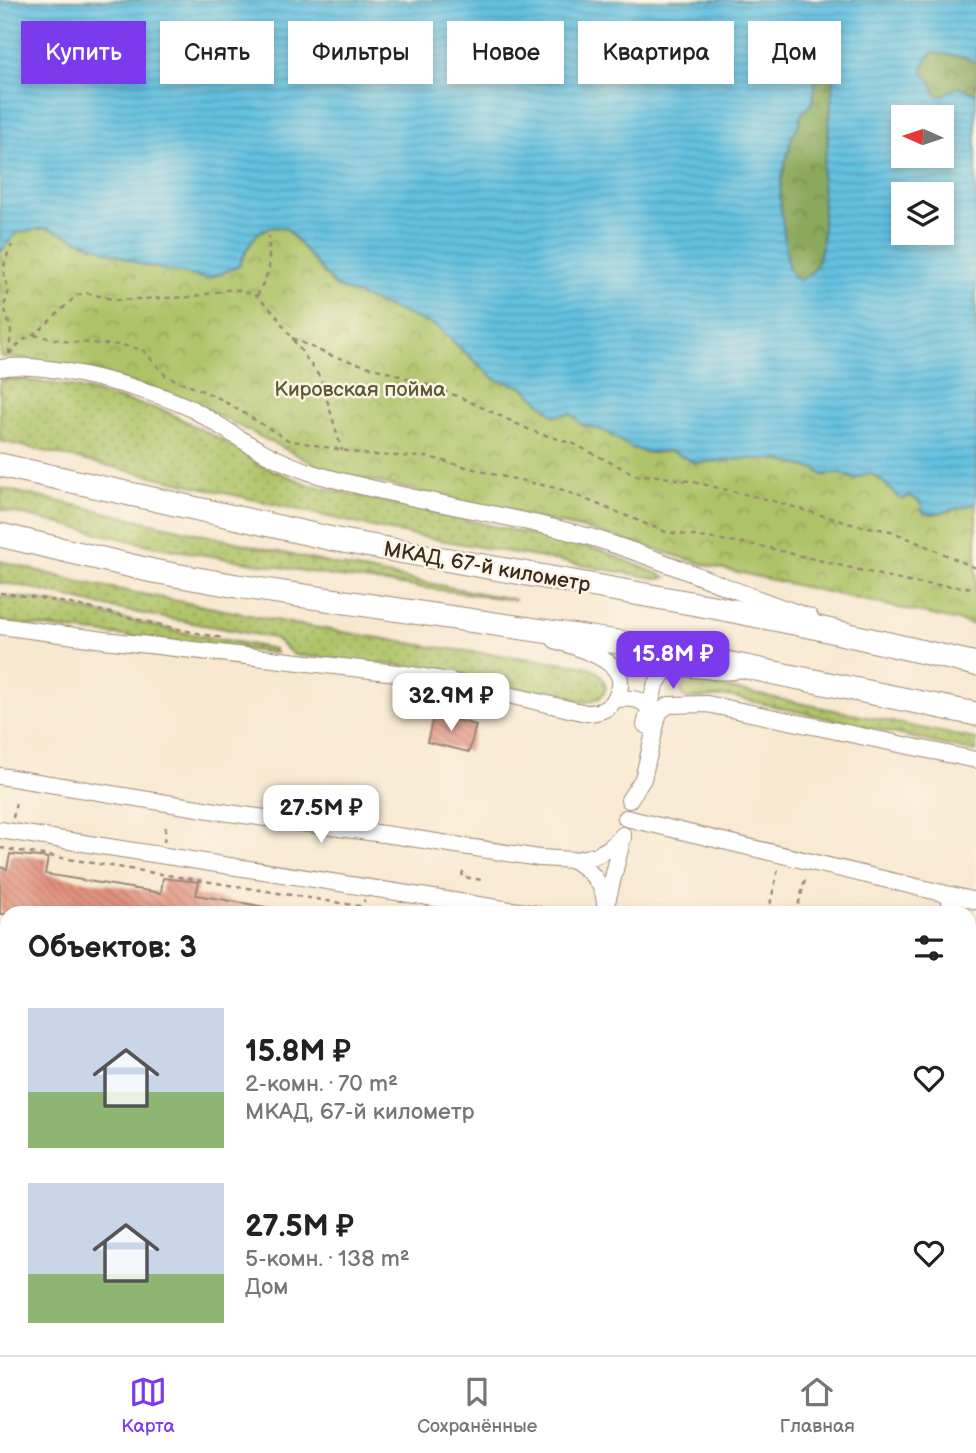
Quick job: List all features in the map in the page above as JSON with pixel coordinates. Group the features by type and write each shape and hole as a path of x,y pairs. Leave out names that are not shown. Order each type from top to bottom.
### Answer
{"highway":[{"name":"МКАД, 67-й километр","path":"0,464 337,540 713,607 976,664"},
{"path":"0,535 177,575 638,645 976,714"}],"street":[{"path":"0,368 27,366 54,369 149,393 190,408 255,448 286,464 315,474 589,537 639,553 800,614 923,652"},
{"path":"0,626 416,676 449,681 586,713 601,711 615,699 620,689 619,678 610,663 530,630"},
{"path":"605,906 655,686 664,673 672,669 721,673 757,668"},
{"path":"669,705 664,699 668,682 674,677 695,670"},
{"path":"615,699 638,700 645,703 649,709"},
{"path":"629,800 643,779 659,712 669,705 707,704 976,760"},
{"path":"0,776 529,857 574,860 595,856 610,848 623,835"},
{"path":"626,818 976,901"},
{"path":"0,830 486,906"},
{"path":"574,860 585,868 600,886 605,896 604,906"},
{"path":"950,906 953,895"}],"path":[{"path":"257,296 269,270 269,236"},
{"path":"12,244 3,263 3,281 9,290 4,306 11,331 9,354 78,295 87,293 116,300 191,297 239,290 257,296 275,314 321,379 342,451"},
{"path":"34,335 70,342 122,345 142,350 166,376 217,397 288,440 369,455 429,457 560,489 666,532 756,545 913,583 976,588"},
{"path":"292,338 329,355 414,380 462,398 531,432 574,444 638,476 651,475 689,481 770,500 851,524 891,531 976,568"},
{"path":"0,593 39,597 229,639"},
{"path":"0,848 359,906 372,892"},
{"path":"770,906 780,863"},
{"path":"798,906 807,870"},
{"path":"463,871 462,877 483,880"}],"green space":[{"path":"932,52 963,57 976,63 976,94 965,88 942,97 937,96 931,81 923,73 924,64"},
{"path":"815,84 833,84 829,135 822,172 821,250 809,275 798,280 789,271 779,192 792,136 801,114 813,102"},
{"name":"Кировская пойма","path":"272,226 286,228 335,286 436,326 495,379 523,387 555,416 571,412 582,425 602,430 632,448 650,453 671,451 696,463 773,459 816,469 823,475 840,473 855,479 869,473 879,478 893,492 910,496 934,514 976,504 976,625 714,567 593,531 329,471 187,400 97,372 28,359 0,357 0,253 16,233 47,227 79,240 238,267 257,232"},
{"path":"18,379 69,386 165,411 220,439 260,465 310,485 600,550 666,577 660,579 390,531 0,441 0,380"},
{"path":"0,488 336,565 516,600 333,576 157,547 2,510"},
{"path":"0,561 81,582 295,624 433,647 582,665 598,673 606,689 600,698 587,702 404,666 294,655 274,638 112,608 0,583"},
{"path":"0,596 36,599 181,632 274,649 276,653 0,622"},
{"path":"697,682 976,739 976,752 729,696 688,699 682,696 684,685"}],"water":[{"path":"0,0 976,0 976,63 963,57 932,52 924,64 923,73 931,81 937,96 959,87 976,94 976,504 934,514 924,513 920,502 910,496 902,500 879,478 869,473 855,479 840,473 823,475 816,469 773,459 696,463 671,451 649,453 632,448 602,430 582,425 571,413 555,416 523,387 495,379 436,326 335,286 286,228 275,227 260,232 250,243 238,267 207,279 143,265 47,228 16,233 0,253","holes":["748,21 841,21 841,84 832,84 827,148 822,172 821,250 809,275 798,280 793,277 788,266 780,200 781,181 792,136 799,125 801,114 813,102 815,84 748,84"]}],"building":[{"path":"434,714 476,725 469,752 427,742"},
{"path":"10,854 48,858 45,874 161,893 163,878 199,882 196,895 260,906 0,906 0,867 7,869"}]}
